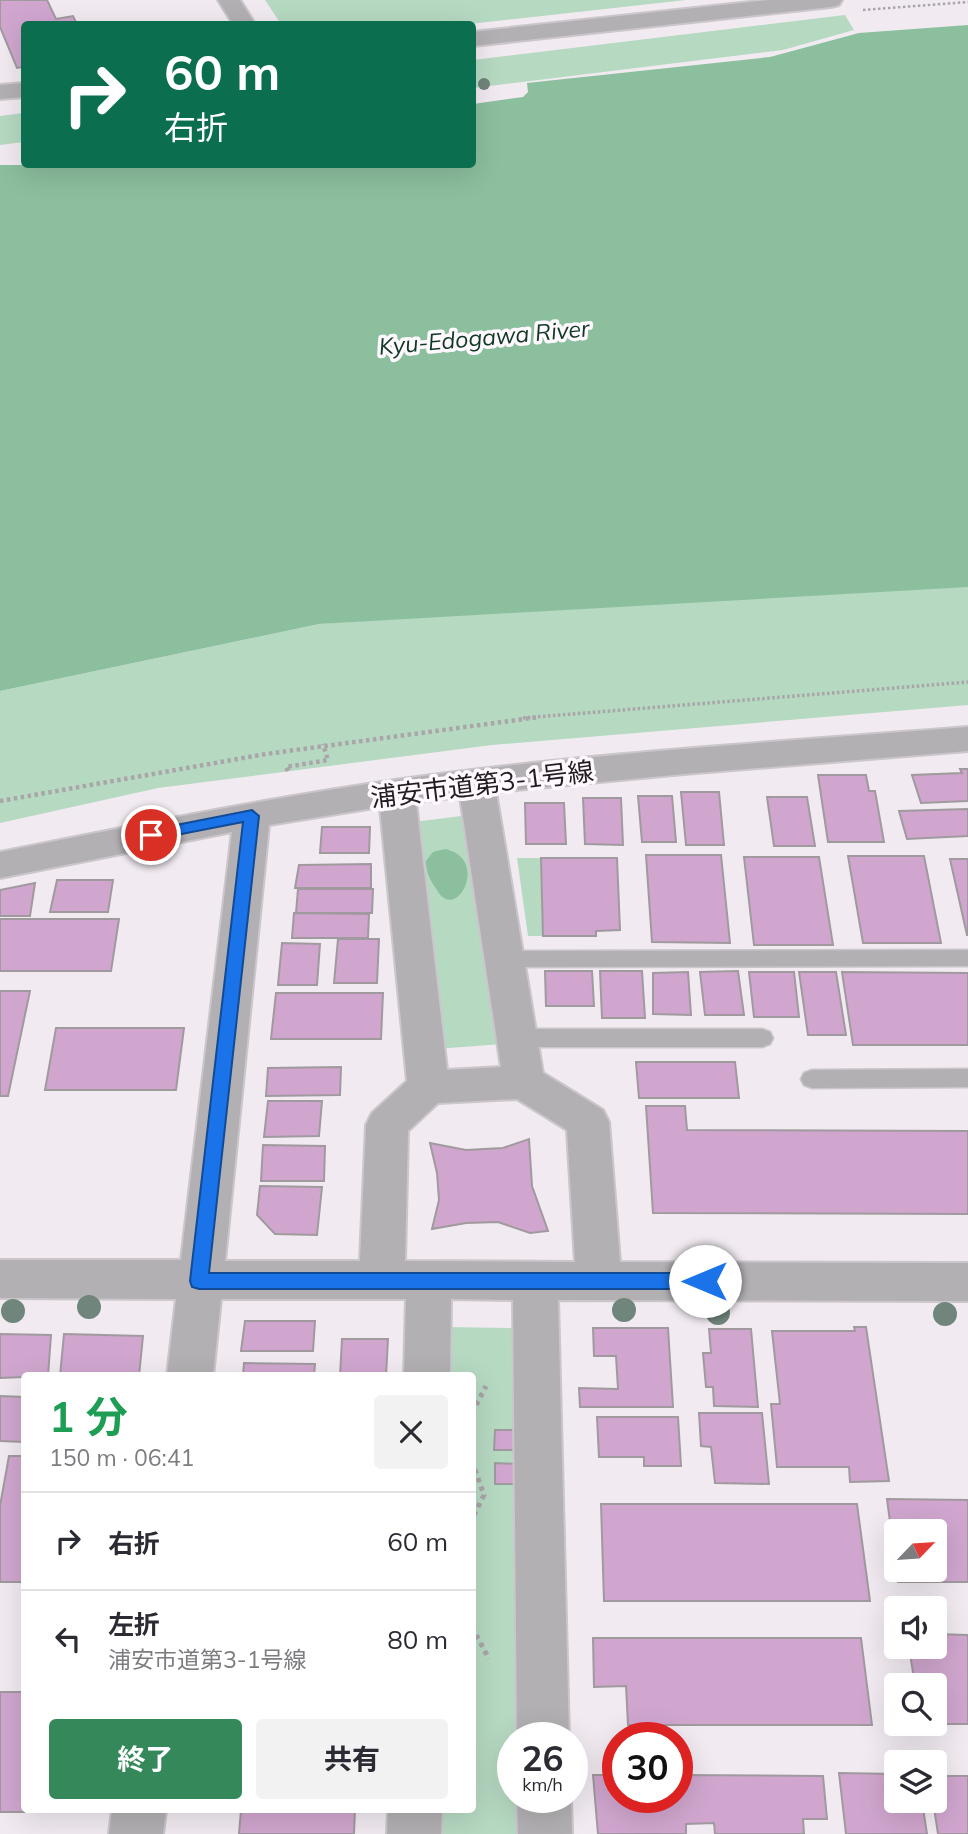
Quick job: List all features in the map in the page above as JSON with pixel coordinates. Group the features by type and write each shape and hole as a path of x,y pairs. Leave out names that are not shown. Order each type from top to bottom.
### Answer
{"street":[{"path":"229,0 242,21"},
{"path":"476,39 831,0"},
{"path":"0,92 21,90"},
{"name":"浦安市道第3-1号線","path":"0,864 252,816 397,792 476,782 968,739"},
{"path":"476,782 524,1083"},
{"path":"397,792 428,1087"},
{"path":"190,1372 252,816"},
{"path":"382,1279 387,1125 428,1087 524,1083 588,1122 599,1280"},
{"path":"0,1279 968,1282"},
{"path":"427,1372 429,1280"},
{"path":"534,1281 543,1722"},
{"path":"136,1834 139,1813"},
{"path":"414,1834 415,1813"},
{"path":"544,1813 545,1834"}],"lane":[{"path":"504,959 968,958"},
{"path":"517,1038 762,1038"},
{"path":"813,1079 968,1078"}],"path":[{"path":"0,801 244,756 485,723 968,682"},
{"path":"476,1472 484,1495 476,1511"}],"shaded area":[{"path":"265,0 686,0 476,23 476,21 279,21"},
{"path":"845,15 854,30 783,50 476,88 476,60"},
{"path":"21,113 21,142 0,145 0,116"},
{"path":"968,580 968,705 492,745 158,788 0,823 0,691 319,624"},
{"path":"469,815 502,1044 436,1049 414,822"},
{"path":"517,858 541,858 543,936 528,936"},
{"path":"445,1327 516,1328 523,1722 497,1722 497,1813 524,1813 524,1834 435,1834 436,1813 476,1813 476,1372 444,1372"}],"water":[{"name":"Kyu-Edogawa River","path":"968,25 968,587 319,624 0,691 0,165 21,165 21,168 476,168 476,104 523,97 528,92 527,83 770,57 859,33"},
{"path":"445,849 459,855 466,864 468,875 460,895 453,899 445,898 437,890 427,869 426,861 433,852"}],"building":[{"path":"0,0 47,0 56,19 73,16 76,21 21,21 21,67 17,68 0,27"},
{"path":"960,769 968,769 968,801 921,803 912,775 962,773"},
{"path":"818,775 866,775 869,791 875,791 884,842 828,842"},
{"path":"681,792 719,792 724,845 686,845"},
{"path":"638,796 672,796 676,842 642,842"},
{"path":"767,797 807,797 815,846 774,846"},
{"path":"583,798 621,798 623,845 585,844"},
{"path":"525,803 564,803 566,844 526,844"},
{"path":"968,809 968,836 907,839 899,811"},
{"path":"322,827 370,827 369,853 320,853"},
{"path":"646,855 721,855 730,943 652,942"},
{"path":"848,856 924,856 941,943 863,943"},
{"path":"744,857 819,857 833,945 754,945"},
{"path":"541,858 617,858 620,930 596,931 596,936 543,936"},
{"path":"950,859 968,859 968,935 967,935"},
{"path":"371,864 371,888 295,888 299,865"},
{"path":"57,880 113,880 108,912 50,912"},
{"path":"35,883 30,916 0,916 0,890"},
{"path":"298,889 373,889 372,913 296,913"},
{"path":"294,913 369,914 368,938 292,938"},
{"path":"0,919 119,919 111,971 0,971"},
{"path":"338,939 379,939 377,983 334,983"},
{"path":"282,943 320,944 317,985 278,985"},
{"path":"545,971 592,971 594,1006 546,1006"},
{"path":"600,971 642,971 645,1018 602,1018"},
{"path":"738,971 744,1015 705,1015 700,972"},
{"path":"688,972 691,1015 653,1014 653,973"},
{"path":"749,972 794,972 799,1017 754,1017"},
{"path":"799,972 836,972 846,1035 808,1035"},
{"path":"842,972 968,973 968,1045 853,1045"},
{"path":"0,991 30,991 8,1096 0,1096"},
{"path":"276,993 383,993 381,1039 271,1039"},
{"path":"56,1028 184,1028 176,1090 45,1090"},
{"path":"636,1062 735,1062 739,1098 639,1098"},
{"path":"341,1067 340,1095 266,1096 268,1068"},
{"path":"268,1101 322,1101 319,1136 264,1137"},
{"path":"646,1106 685,1106 687,1130 968,1131 968,1214 653,1213"},
{"path":"529,1139 532,1186 548,1231 530,1233 498,1222 466,1223 432,1229 439,1200 437,1173 430,1143 466,1150 503,1148"},
{"path":"263,1145 325,1146 324,1181 261,1181"},
{"path":"260,1186 322,1187 317,1235 275,1234 257,1215"},
{"path":"245,1321 315,1321 313,1351 241,1351"},
{"path":"854,1327 866,1327 889,1481 850,1482 849,1467 777,1467 771,1404 780,1404 772,1331 855,1331"},
{"path":"593,1328 668,1328 673,1407 580,1407 579,1388 618,1389 616,1356 594,1356"},
{"path":"709,1329 751,1329 758,1407 714,1406 713,1387 706,1387 703,1353 711,1353"},
{"path":"0,1334 51,1335 48,1372 21,1372 21,1377 0,1378"},
{"path":"64,1334 143,1336 139,1372 60,1372"},
{"path":"342,1339 388,1339 386,1372 340,1372"},
{"path":"244,1363 315,1364 314,1372 243,1372"},
{"path":"0,1396 21,1397 21,1442 0,1441"},
{"path":"699,1413 762,1413 769,1484 715,1483 711,1447 701,1446"},
{"path":"597,1417 678,1417 681,1466 644,1466 644,1457 599,1457"},
{"path":"495,1430 517,1430 517,1450 494,1450"},
{"path":"9,1456 21,1456 21,1582 0,1582 0,1506"},
{"path":"495,1463 517,1464 518,1484 495,1484"},
{"path":"887,1499 968,1500 968,1582 947,1582 947,1519 890,1519"},
{"path":"601,1504 857,1504 870,1601 604,1601"},
{"path":"947,1634 968,1635 968,1724 947,1724 947,1673 913,1673 911,1659 947,1659"},
{"path":"593,1638 861,1638 872,1725 693,1725 693,1722 628,1722 626,1686 594,1687"},
{"path":"0,1692 21,1692 21,1812 0,1812"},
{"path":"839,1773 884,1774 884,1813 924,1813 927,1834 846,1834"},
{"path":"593,1775 602,1775 602,1813 693,1813 693,1775 823,1776 827,1819 803,1819 804,1834 715,1834 714,1823 686,1824 686,1834 598,1834"},
{"path":"947,1776 968,1776 968,1834 938,1834 935,1813 947,1813"},
{"path":"241,1813 355,1813 354,1834 239,1834"}],"route":[{"path":"151,835 252,816 199,1281 705,1281"}]}
